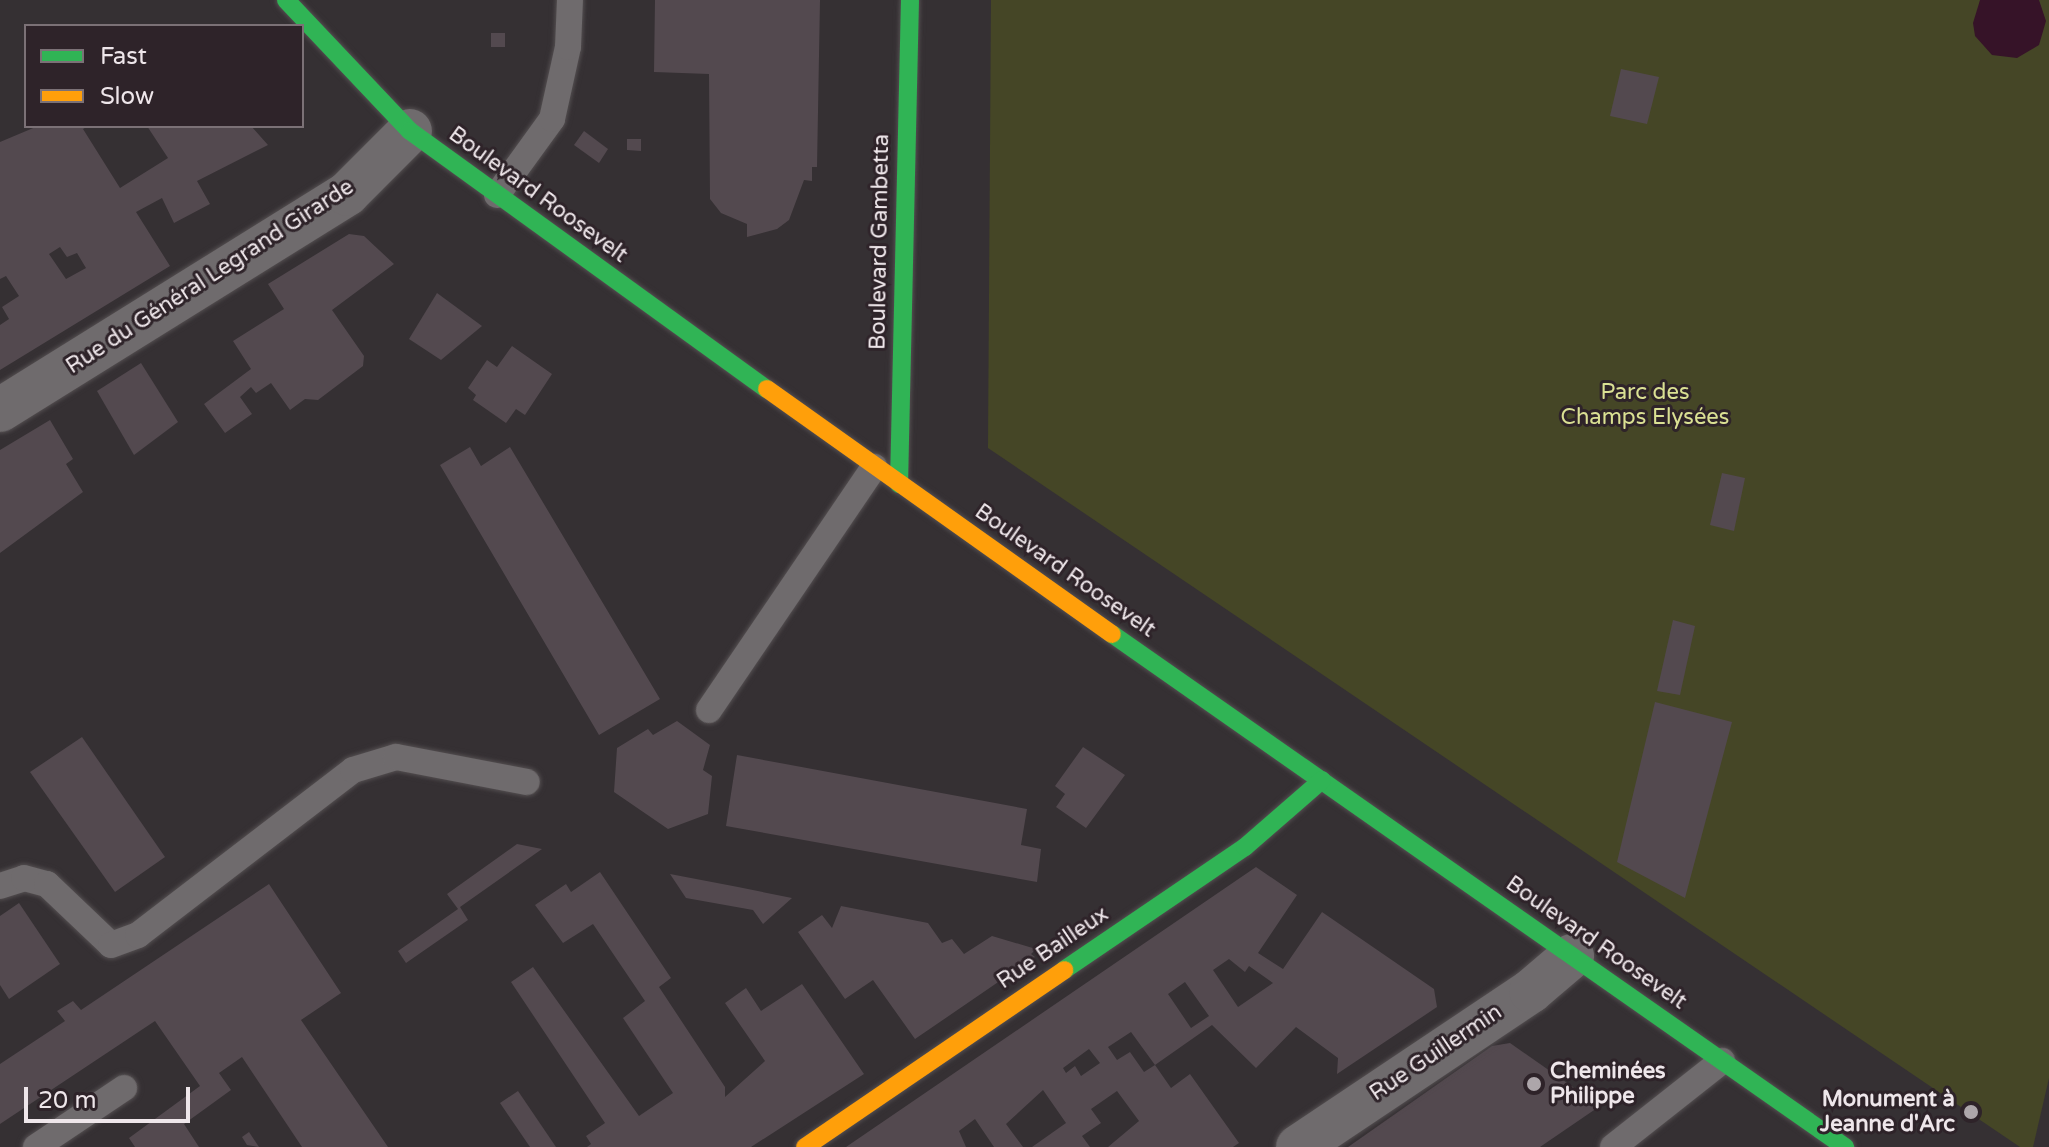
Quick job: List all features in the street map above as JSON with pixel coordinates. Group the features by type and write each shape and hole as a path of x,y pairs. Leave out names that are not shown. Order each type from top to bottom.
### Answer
{"main road":[{"name":"Boulevard Roosevelt","path":"286,0 410,131 874,467 1845,1147"},
{"name":"Boulevard Gambetta","path":"899,484 910,0"},
{"name":"Rue Bailleux","path":"805,1147 1245,847 1322,780"}],"street":[{"name":"Rue du Général Legrand Girarde","path":"0,410 347,194 410,131"},
{"name":"Rue Guillermin","path":"1298,1147 1531,991 1572,956"}],"lane":[{"path":"497,195 552,119 568,47 570,0"},
{"path":"709,710 874,467"},
{"path":"0,886 24,878 47,884 111,945 138,935 353,770 396,757 527,782"},
{"path":"1613,1147 1722,1061"},
{"path":"36,1147 124,1088"}],"green space":[{"name":"Parc des Champs Elysées","path":"991,0 2049,0 2049,1078 2033,1147 2020,1147 988,448"}],"shaded area":[{"path":"1980,0 2039,0 2046,21 2039,45 2017,58 1992,55 1975,36 1973,23"}],"building":[{"path":"655,0 820,0 817,167 812,167 812,181 804,180 789,220 777,229 747,237 747,224 721,213 710,199 709,74 654,72"},
{"path":"491,33 505,33 505,47 491,47"},
{"path":"1621,69 1659,77 1647,124 1610,116"},
{"path":"33,128 85,128 120,188 168,158 148,128 253,128 268,145 197,181 210,204 174,223 162,198 136,212 170,266 0,370 0,325 9,319 2,307 19,296 6,276 0,279 0,142","holes":["60,247 67,257 77,253 86,268 66,279 49,254"]},
{"path":"584,131 608,149 599,163 574,145"},
{"path":"627,139 641,139 641,151 627,150"},
{"path":"349,234 364,236 394,264 332,310 364,356 363,366 318,400 305,399 290,410 271,383 256,393 251,387 240,397 252,414 225,433 204,404 251,369 233,341 284,309 268,284"},
{"path":"437,293 482,326 441,360 409,339"},
{"path":"512,346 552,374 525,415 516,409 506,423 473,400 476,395 468,388 487,360 497,367"},
{"path":"141,363 178,422 134,455 97,391"},
{"path":"50,420 73,459 66,464 83,492 0,553 0,450"},
{"path":"470,447 481,466 510,447 660,699 599,735 440,465"},
{"path":"1722,473 1745,478 1734,531 1710,525"},
{"path":"1673,620 1695,626 1680,695 1657,691"},
{"path":"1655,702 1732,722 1685,898 1617,862"},
{"path":"677,721 710,745 703,770 712,776 708,814 668,829 614,792 617,748 648,729 653,735"},
{"path":"82,737 165,857 115,892 30,772"},
{"path":"1083,747 1125,775 1086,828 1056,807 1065,794 1055,786"},
{"path":"737,755 1027,809 1021,845 1041,849 1037,882 726,826"},
{"path":"517,844 542,849 460,907 468,920 406,963 398,951 458,909 447,894"},
{"path":"1256,867 1297,895 1258,953 1283,969 1322,912 1434,989 1437,1007 1337,1074 1338,1058 1296,1027 1256,1068 1212,1025 1155,1065 1171,1088 1190,1074 1239,1143 1233,1147 1108,1147 1139,1121 1117,1091 1091,1109 1101,1123 1082,1136 1090,1147 1032,1147 1066,1123 1043,1090 1006,1124 1023,1147 994,1147 975,1119 959,1131 966,1147 846,1147","holes":["1229,959 1245,972 1249,966 1273,983 1238,1007 1213,970","1185,982 1209,1016 1191,1028 1168,994","1131,1032 1155,1065 1144,1072 1130,1052 1117,1060 1108,1047","1089,1049 1100,1063 1081,1076 1075,1066 1066,1073 1063,1068"]},
{"path":"600,872 671,978 659,987 725,1087 725,1097 765,1061 725,1003 746,988 761,1011 802,984 864,1074 751,1147 587,1147 591,1144 586,1136 605,1123 511,982 533,967 639,1116 673,1093 623,1018 645,1001 593,924 563,943 535,905 566,884 571,892"},
{"path":"670,874 792,898 763,924 753,910 686,898"},
{"path":"269,884 341,993 301,1020 388,1147 302,1147 242,1057 219,1073 231,1090 184,1124 199,1147 135,1147 129,1138 200,1086 155,1021 0,1124 0,1064 65,1021 57,1011 73,1001 81,1010"},
{"path":"19,903 60,964 9,999 0,985 0,916"},
{"path":"841,906 928,923 942,943 952,939 964,954 992,936 1036,949 1031,954 1035,957 915,1039 873,980 845,999 798,932 822,915 832,928"},
{"path":"1510,1043 1600,1106 1540,1147 1348,1147 1492,1046"},
{"path":"518,1091 556,1147 530,1147 500,1103"},
{"path":"249,1132 259,1147 247,1145 242,1137"}],"traffic: fast":[{"path":"286,0 410,131 767,389"},
{"path":"899,484 910,0"},
{"path":"1112,634 1845,1147"},
{"path":"1064,970 1245,847 1322,780"}],"traffic: slow":[{"path":"767,389 1112,634"},
{"path":"805,1147 1064,970"}],"place":[{"name":"Cheminées Philippe","path":"1534,1084"},
{"name":"Monument à Jeanne d'Arc","path":"1971,1112"}]}
